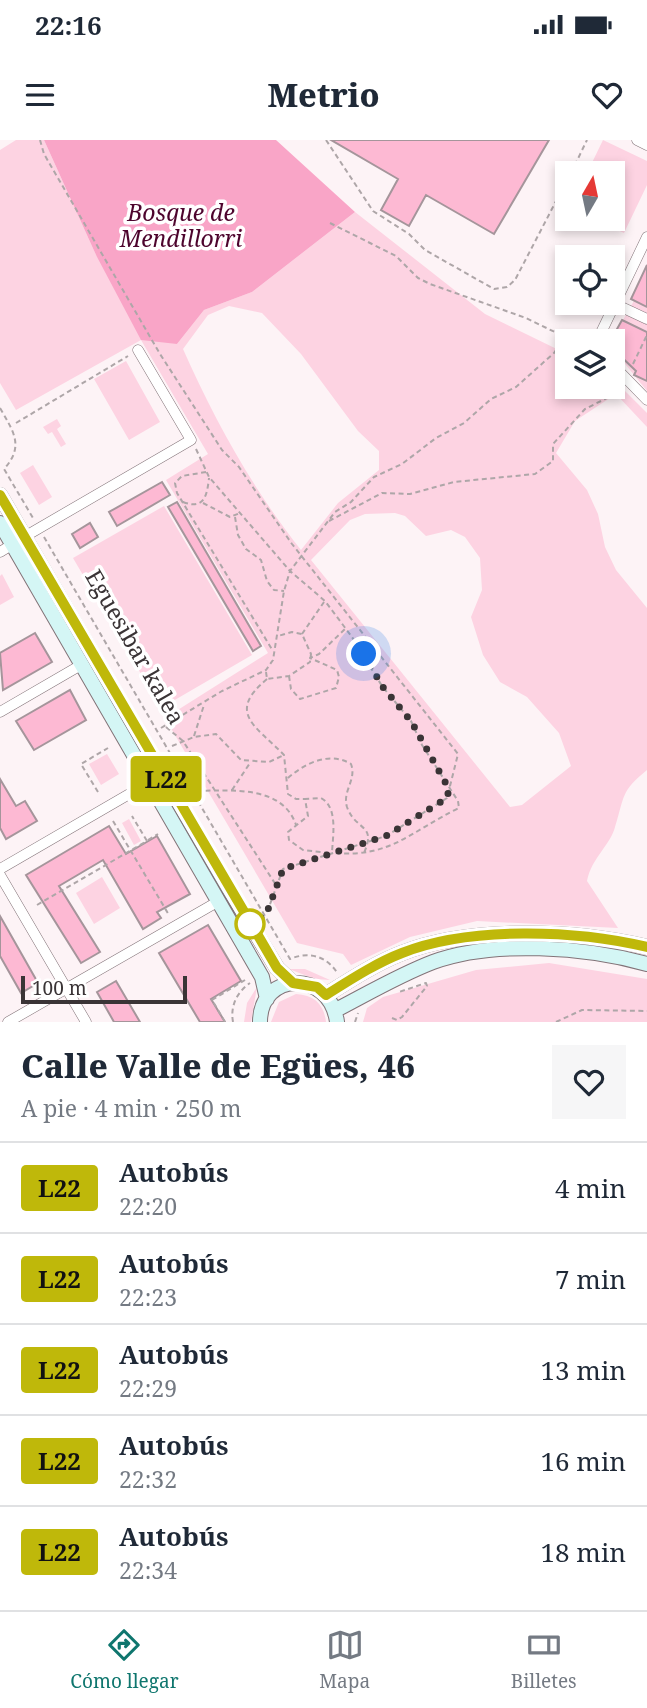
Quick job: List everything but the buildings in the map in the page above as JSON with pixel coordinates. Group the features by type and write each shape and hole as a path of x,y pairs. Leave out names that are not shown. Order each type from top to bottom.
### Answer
{"street":[{"path":"637,140 647,145"},
{"path":"625,283 647,237"},
{"path":"625,309 647,319"},
{"path":"12,544 191,440 138,350"},
{"path":"625,377 647,400"},
{"name":"Eguesibar kalea","path":"0,495 12,544 277,968 293,983"},
{"name":"Eguesibar kalea","path":"0,523 262,976 267,999"},
{"path":"0,712 81,665"},
{"path":"0,869 150,782"},
{"path":"0,876 86,1022"},
{"path":"8,1022 219,901"},
{"path":"326,995 401,953 461,937 579,937 647,947"},
{"path":"260,1022 267,999 283,986 293,983 317,987 326,995 336,1016 352,1002 435,961 470,953 515,949 567,952 647,964"}],"path":[{"path":"40,140 44,154 160,354 222,450 239,467 302,555 458,754 447,798 386,836 283,869 266,915"},
{"path":"326,140 373,211 409,234 425,250 494,289 507,287 515,280 555,203"},
{"path":"576,161 587,140"},
{"path":"330,223 396,257 418,278 430,284 526,318 555,332"},
{"path":"633,365 647,335"},
{"path":"16,423 138,350"},
{"path":"267,679 266,670 274,654 284,591 290,571 325,524 374,477 402,464 436,438 464,423 491,399 516,387 555,352"},
{"path":"325,524 344,511 382,494 410,494 454,482 536,474 553,461 553,444 575,418 585,409 605,399"},
{"path":"0,408 18,440 16,453 5,469 0,471"},
{"path":"191,440 209,477 290,571 325,601 346,628 376,671 382,686 411,721 458,801 459,808 383,851 363,855 303,850 293,845 288,832 308,816 305,799"},
{"name":"Eguesibar kalea","path":"5,469 290,959 305,955 320,957 334,967 343,984"},
{"path":"207,472 181,476 176,482 177,493 274,654"},
{"path":"183,502 194,506 202,502 209,477"},
{"path":"202,502 235,517"},
{"path":"235,517 240,513"},
{"path":"235,517 238,535 246,549 261,560 267,581 274,590 284,591"},
{"path":"302,634 323,608 325,601"},
{"path":"331,853 333,830 330,807 321,798 296,799 288,794 284,755 247,719 244,709 248,698 267,679 289,676 303,669 310,658 319,654 346,628"},
{"path":"277,636 292,632 302,634"},
{"path":"289,676 291,690 300,699 337,688 337,670 310,658 302,634"},
{"path":"161,728 222,691 266,670"},
{"path":"194,737 204,703"},
{"path":"165,725 183,741 277,886"},
{"path":"172,746 194,737 216,734 241,761 269,762 284,755"},
{"path":"98,792 81,764 108,748"},
{"path":"288,778 301,766 334,757 351,764 355,773 347,789 347,808 364,827 370,841 363,855"},
{"path":"232,791 251,762"},
{"path":"197,791 232,791 276,799 291,811 296,827"},
{"path":"132,816 147,841"},
{"path":"113,821 169,915"},
{"path":"37,905 158,834"},
{"path":"225,1022 212,1000 245,980"},
{"path":"392,1018 396,1021 427,986 426,983 397,992"},
{"path":"352,1002 358,1013 355,1022"},
{"path":"555,1022 582,1010 647,1011"}],"shaded area":[{"path":"16,140 44,140 96,255 177,344 204,310 252,292 355,212 485,314 555,348 555,399 608,399 575,421 556,453 587,490 598,514 605,547 616,570 647,608 647,770 638,777 622,801 613,834 593,865 587,881 618,928 477,921 410,937 351,965 343,954 297,943 165,718 268,653 166,480 208,454 141,340 16,410 0,383 0,150","holes":["229,306 262,313 301,354 358,431 379,451 379,470 338,503 301,550 283,527 236,453 183,349 208,315","395,513 405,516 426,536 451,530 465,537 480,558 482,590 471,617 483,655 500,682 527,697 559,733 571,766 522,805 510,807 311,560 350,520 365,514"]},
{"path":"603,140 647,161 647,185 625,231 625,161 593,161"},
{"path":"647,278 647,391 625,364 625,329 618,329"},
{"path":"126,361 160,422 129,440 94,379"},
{"path":"625,391 647,413 647,427 621,399 625,399"},
{"path":"57,419 61,426 57,429 66,444 61,447 52,432 48,434 43,427"},
{"path":"33,465 52,497 39,505 20,473"},
{"path":"164,506 252,655 161,708 73,558"},
{"path":"2,574 14,597 0,605 0,576"},
{"path":"107,754 119,774 101,785 89,764"},
{"path":"129,819 141,841 134,845 122,823"},
{"path":"102,877 120,908 94,924 76,893"},
{"path":"549,963 647,979 647,1022 363,1022 367,1008 383,997 476,970"},
{"path":"289,969 305,969 330,980 315,979"},
{"path":"257,987 251,1022 244,1022 247,1003"},
{"path":"296,994 308,996 317,1002 323,1010 326,1022 271,1022 279,1002"}],"green space":[{"name":"Bosque de Mendillorri","path":"44,140 276,140 355,212 252,292 204,310 177,344 141,340 96,255"}],"bus line":[{"name":"L22","path":"0,495 228,887 277,968 293,983 317,987 326,995 401,953 461,937 579,937 647,947"}],"route":[{"path":"250,924 266,915 275,897 283,869 386,836 447,798 449,789 422,745 411,721 382,686 376,671 364,654"}]}
